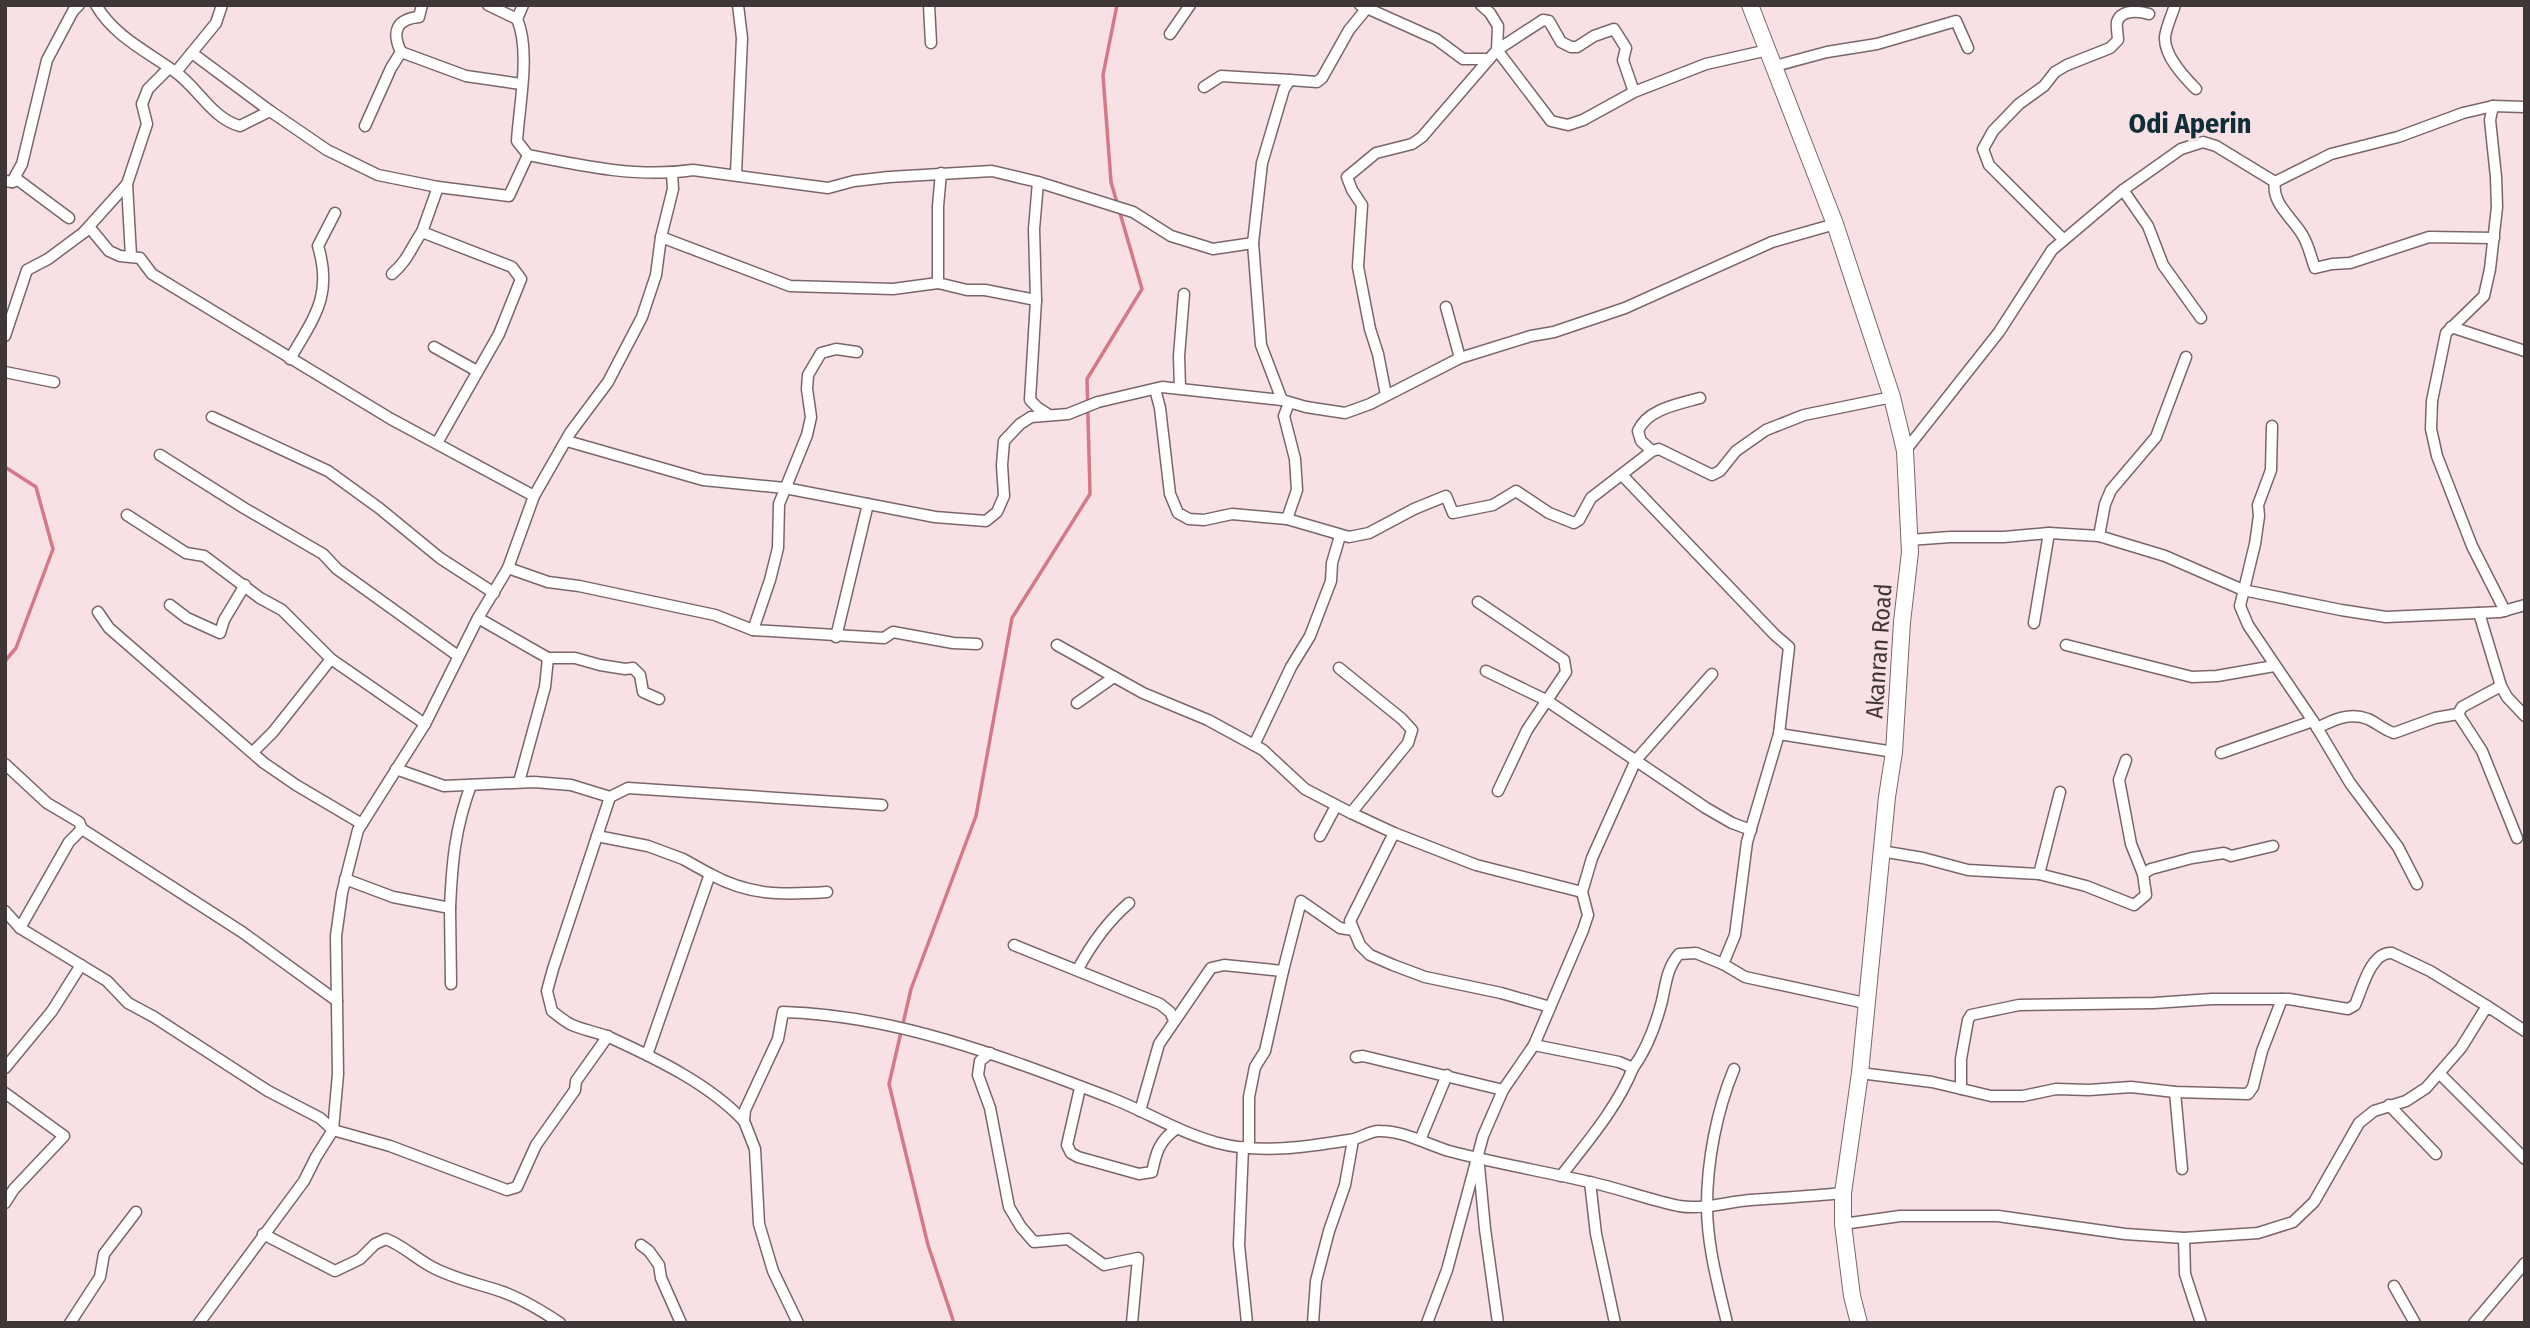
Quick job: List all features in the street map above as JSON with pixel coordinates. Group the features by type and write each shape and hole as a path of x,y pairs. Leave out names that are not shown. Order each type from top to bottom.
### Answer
{"main road":[{"name":"Akanran Road","path":"1750,5 1835,224 1892,397 1905,451 1910,552 1902,622 1894,752 1881,851 1860,1073 1843,1193 1843,1224 1852,1296 1859,1323"}],"street":[{"path":"8,182 22,164 47,60 73,11 79,5"},
{"path":"96,5 103,18 125,39 172,70 226,122 240,126 270,111"},
{"path":"131,256 127,184 147,124 142,104 148,89 192,53 216,23 222,5"},
{"path":"365,126 401,52 396,36 400,21 419,17 422,5"},
{"path":"488,5 517,19 522,30 517,141 528,155 598,169 671,173 693,170 828,188 854,181 992,170 1133,212 1171,236 1213,249 1252,243"},
{"path":"517,19 523,5"},
{"path":"736,174 742,38 738,5"},
{"path":"929,5 930,43"},
{"path":"1170,34 1190,5"},
{"path":"1481,5 1490,13 1497,26 1493,54 1551,121 1568,125 1584,120 1634,92 1706,64 1768,50"},
{"path":"2175,5 2165,39 2181,74 2196,89"},
{"path":"1204,87 1222,75 1317,82 1322,78 1364,7 1436,39 1463,59 1493,54"},
{"path":"2063,239 1989,165 1983,149 1993,131 2056,72 2109,48 2118,40 2117,24 2120,18 2127,13 2138,11 2149,14"},
{"path":"1387,395 1358,267 1362,205 1347,177 1376,153 1412,144 1422,137 1493,54 1543,20 1549,21 1561,41 1571,47 1577,47 1594,36 1614,29 1626,48 1623,60 1634,92"},
{"path":"1775,66 1827,52 1877,44 1956,21 1968,48"},
{"path":"401,52 466,76 521,84"},
{"path":"192,53 327,150 378,174 438,187 509,197 528,155"},
{"path":"1287,519 1297,490 1295,459 1284,416 1286,401 1261,345 1252,243 1262,163 1284,89 1290,80"},
{"path":"2274,182 2331,154 2398,137 2463,113 2493,106 2525,107"},
{"path":"2493,106 2490,120 2496,177 2494,238 2484,296 2446,333 2431,401 2431,429 2437,456 2472,546 2505,611"},
{"path":"1905,451 2017,308 2052,250 2123,190 2181,149 2203,142 2216,146 2274,182"},
{"path":"199,1323 304,1181 332,1130 338,1074 336,936 345,878 358,830 425,724 478,618 508,568 534,496 570,433 608,382 642,317 656,275 661,237 673,189 671,173"},
{"path":"938,283 941,173"},
{"path":"8,182 18,180 69,218"},
{"path":"1038,182 1034,229 1036,300 1031,400 1049,415"},
{"path":"2274,182 2273,189 2277,199 2303,236 2315,268 2350,263 2428,237 2494,238"},
{"path":"83,233 127,184"},
{"path":"392,274 408,259 412,244 422,232 438,187"},
{"path":"2123,190 2148,226 2163,265 2202,318"},
{"path":"290,359 318,309 325,270 318,246 335,213"},
{"path":"566,441 703,480 785,488 935,517 986,522 997,512 1004,496 1004,441 1031,417 1068,414 1098,402 1155,389 1180,388 1286,401 1345,413 1370,404 1460,358 1600,317 1674,288 1772,242 1835,224"},
{"path":"5,335 27,270 90,228 109,251 120,256 141,258 152,274 290,359 391,419 534,496"},
{"path":"422,232 512,267 521,279 499,334 437,443"},
{"path":"661,237 790,286 893,289 938,283 1036,300"},
{"path":"1180,388 1179,356 1184,294"},
{"path":"1446,307 1460,358"},
{"path":"2451,327 2525,351"},
{"path":"434,347 477,371"},
{"path":"753,630 778,548 779,504 807,435 811,417 808,375 821,353 836,349 857,352"},
{"path":"2099,536 2105,504 2111,490 2156,437 2186,357"},
{"path":"5,372 54,382"},
{"path":"1155,389 1170,494 1178,513 1189,519 1204,520 1232,514 1287,519 1349,537 1368,533 1446,496 1453,513 1493,505 1516,491 1549,513 1574,523 1579,520 1591,498 1652,451 1659,449 1712,475 1720,471 1736,451 1766,430 1804,415 1892,397"},
{"path":"1652,451 1641,441 1638,431 1640,424 1662,410 1700,398"},
{"path":"212,417 328,471 440,558 494,593"},
{"path":"2273,426 2271,470 2258,505 2255,544 2240,606 2248,625 2274,666 2315,724 2350,783 2398,848 2417,884"},
{"path":"160,455 323,554 338,569 458,656"},
{"path":"1622,475 1789,647 1779,734 1751,830 1735,935 1723,964"},
{"path":"836,637 869,504"},
{"path":"127,515 186,553 204,556 260,598 282,610 331,659 425,724"},
{"path":"1909,540 2049,533 2099,536 2165,556 2243,590 2386,617 2505,611 2525,605"},
{"path":"2034,623 2049,533"},
{"path":"1254,745 1291,667 1310,636 1331,581 1332,563 1340,536"},
{"path":"508,568 548,582 715,615 753,630 884,638 893,632 953,643 977,644"},
{"path":"170,606 187,618 220,634 224,620 246,585"},
{"path":"1478,602 1564,660 1566,672 1527,730 1498,791"},
{"path":"98,612 109,628 253,752 296,785 362,824"},
{"path":"2479,613 2501,686 2507,697 2525,716"},
{"path":"478,618 548,658 575,658 600,665 633,668 639,675 643,692 659,699"},
{"path":"1057,645 1143,693 1208,720 1263,750 1305,789 1350,813 1476,865 1582,892"},
{"path":"2066,645 2192,677 2217,676 2274,666"},
{"path":"519,782 545,687 548,658"},
{"path":"253,752 273,732 331,659"},
{"path":"1339,668 1412,730 1408,743 1350,813"},
{"path":"1486,671 1546,700 1722,818 1751,830"},
{"path":"1427,1323 1447,1270 1483,1136 1503,1090 1534,1045 1570,964 1588,915 1582,892 1592,858 1636,760 1712,674"},
{"path":"1077,703 1114,677"},
{"path":"2458,714 2462,707 2501,686"},
{"path":"2221,753 2339,718 2355,716 2394,733 2435,718 2458,714"},
{"path":"2458,714 2482,751 2518,838"},
{"path":"1779,734 1894,752"},
{"path":"1881,851 1923,858 1968,870 2039,874 2086,886 2134,905 2146,895 2143,874 2133,851 2119,780 2126,760"},
{"path":"5,764 47,803 79,822 82,829 242,932 337,1001"},
{"path":"396,769 444,786 519,782 571,785 610,797 628,788 882,804"},
{"path":"451,984 450,908 456,834 471,785"},
{"path":"2039,874 2060,792"},
{"path":"610,797 547,990 552,1011 570,1024 608,1036 647,1055 701,1086 745,1116"},
{"path":"1320,836 1336,806"},
{"path":"20,928 69,842 82,829"},
{"path":"1394,833 1350,921 1360,945 1370,955 1425,977 1501,993 1549,1007"},
{"path":"597,836 648,846 682,859 728,884 754,892 827,892"},
{"path":"2143,874 2151,869 2192,858 2224,853 2231,856 2273,846"},
{"path":"647,1055 710,874"},
{"path":"345,878 393,897 450,908"},
{"path":"1247,1323 1239,1245 1249,1097 1255,1067 1265,1051 1301,901 1340,928 1353,930"},
{"path":"1078,969 1093,941 1109,920 1129,903"},
{"path":"5,911 20,928 107,981 128,1003 268,1091 320,1118 332,1130 390,1146 507,1190 513,1190 517,1186 536,1145 575,1090 576,1082 608,1036"},
{"path":"1014,945 1160,1004 1174,1020"},
{"path":"1961,1089 1961,1059 1971,1015 2019,1004 2282,999 2352,1008 2377,957 2385,952 2430,971 2525,1031"},
{"path":"1561,1176 1605,1119 1627,1083 1646,1046 1661,1003 1670,964 1679,954 1696,953 1745,977 1865,1003"},
{"path":"5,1068 52,1011 81,965"},
{"path":"1140,1111 1159,1044 1210,968 1224,965 1283,971"},
{"path":"1860,1073 1933,1082 1991,1096 2023,1096 2056,1089 2131,1087 2175,1092 2248,1094 2253,1087 2262,1051 2282,999"},
{"path":"1843,1224 1900,1216 1998,1216 2125,1234 2184,1238 2258,1233 2293,1222 2314,1202 2359,1122 2374,1111 2406,1101 2426,1088 2461,1048 2487,1006"},
{"path":"798,1323 773,1271 759,1224 755,1149 745,1116 778,1039 783,1012 821,1013 870,1021 990,1053 1038,1068 1080,1088 1140,1111 1175,1129 1219,1143 1246,1147 1297,1147 1353,1140 1377,1130 1404,1134 1449,1151 1590,1182 1681,1206 1843,1193"},
{"path":"1534,1045 1619,1062 1633,1069"},
{"path":"990,1053 981,1060 978,1075 990,1108 1009,1207 1034,1242 1068,1240 1104,1265 1138,1258 1132,1323"},
{"path":"1356,1057 1363,1056 1503,1090"},
{"path":"1727,1323 1712,1258 1707,1206 1709,1172 1721,1105 1734,1069"},
{"path":"2440,1074 2525,1159"},
{"path":"1420,1140 1447,1075"},
{"path":"1080,1088 1067,1145 1071,1153 1078,1157 1139,1174 1152,1172 1157,1149 1164,1138 1175,1129"},
{"path":"2175,1092 2182,1169"},
{"path":"5,1093 64,1136 14,1189 5,1203"},
{"path":"2389,1105 2436,1154"},
{"path":"1313,1323 1316,1281 1345,1185 1353,1140"},
{"path":"1478,1157 1498,1323"},
{"path":"1590,1182 1601,1261 1615,1323"},
{"path":"70,1323 100,1277 104,1254 136,1212"},
{"path":"263,1234 335,1271 360,1259 376,1244 386,1239 400,1244 432,1267 480,1287 502,1292 541,1310 559,1323"},
{"path":"2184,1238 2185,1274 2201,1323"},
{"path":"641,1245 659,1265 661,1278 681,1323"},
{"path":"2474,1323 2525,1263"},
{"path":"2394,1286 2414,1323"}],"waterway":[{"path":"954,1323 928,1245 889,1084 911,989 976,816 1012,618 1090,494 1087,379 1142,289 1111,182 1103,75 1117,5"},
{"path":"5,467 36,487 53,549 16,648 5,661"}],"district":[{"name":"Odi Aperin","path":"2190,123"}]}
